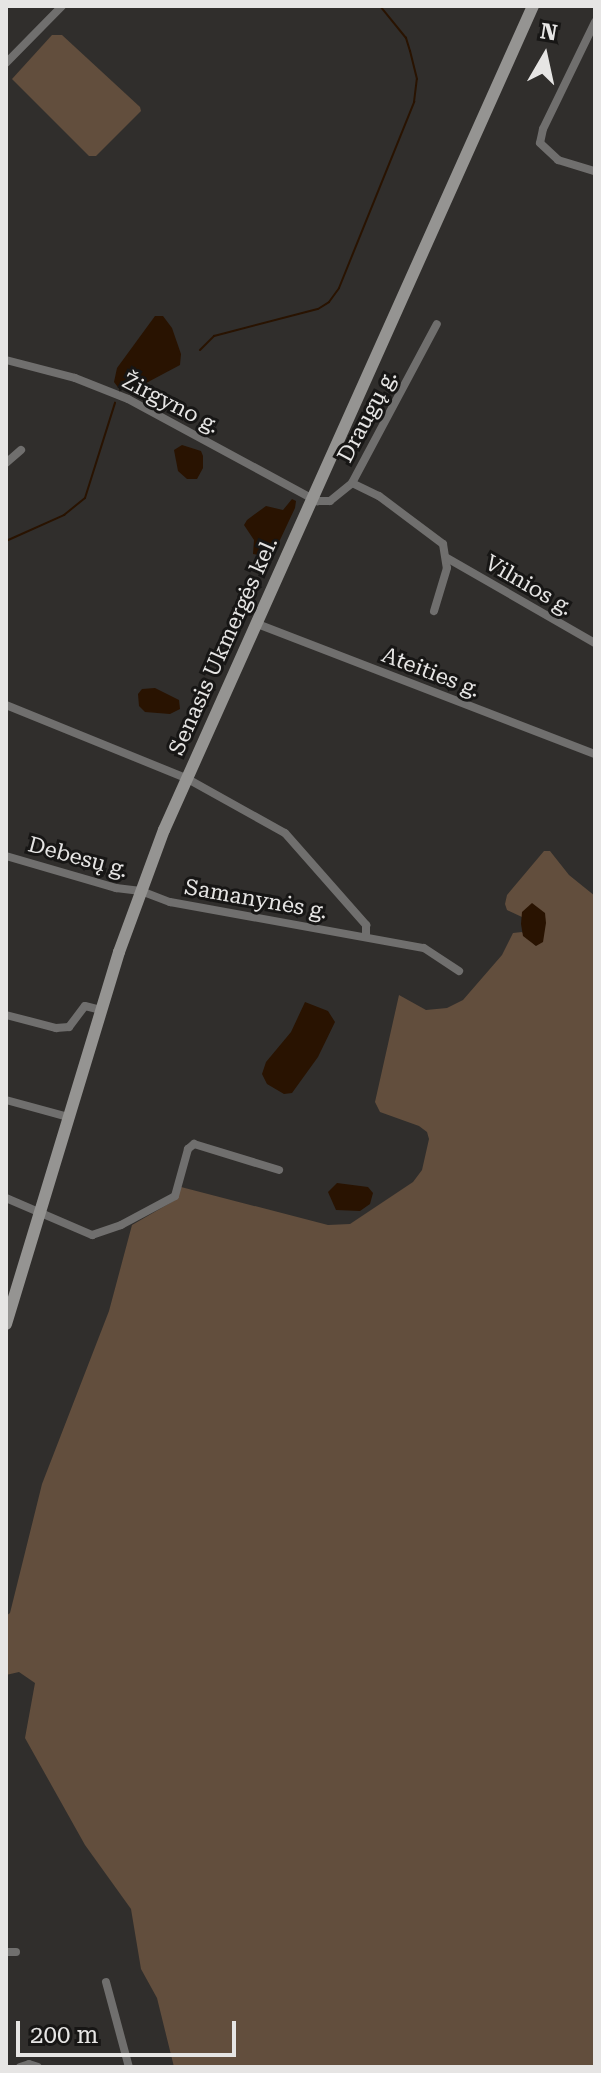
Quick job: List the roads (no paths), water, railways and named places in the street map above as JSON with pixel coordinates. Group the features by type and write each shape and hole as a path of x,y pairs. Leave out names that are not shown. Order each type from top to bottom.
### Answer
{"main road":[{"name":"Senasis Ukmergės kel.","path":"6,1324 101,1010 141,891 186,778 533,6"}],"street":[{"path":"6,63 62,6"},
{"path":"595,22 543,129 540,143 558,160 595,171"},
{"name":"Draugų g.","path":"312,497 330,501 352,483 437,324"},
{"name":"Žirgyno g.","path":"6,360 75,378 128,399 312,497"},
{"path":"6,463 21,450"},
{"name":"Vilnios g.","path":"352,483 379,496 443,544 446,558 595,643"},
{"path":"434,611 447,568 446,558"},
{"name":"Ateities g.","path":"255,623 595,754"},
{"name":"Samanynės g.","path":"6,705 186,778 285,833 366,925 366,937"},
{"name":"Debesų g.","path":"6,856 116,888 141,891"},
{"name":"Samanynės g.","path":"141,891 170,902 424,948 459,971"},
{"path":"6,1015 56,1028 69,1027 85,1006 101,1010"},
{"path":"6,1100 68,1117"},
{"path":"6,1198 88,1235 121,1225 175,1196 188,1149 194,1144 279,1170"},
{"path":"6,1952 16,1952"},
{"path":"106,1982 129,2067"},
{"path":"20,2067 29,2064 38,2067"}],"waterway":[{"path":"200,350 214,336 318,309 329,302 339,288 414,102 417,79 406,38 380,6"},
{"path":"6,541 64,515 85,498 115,403"}]}
